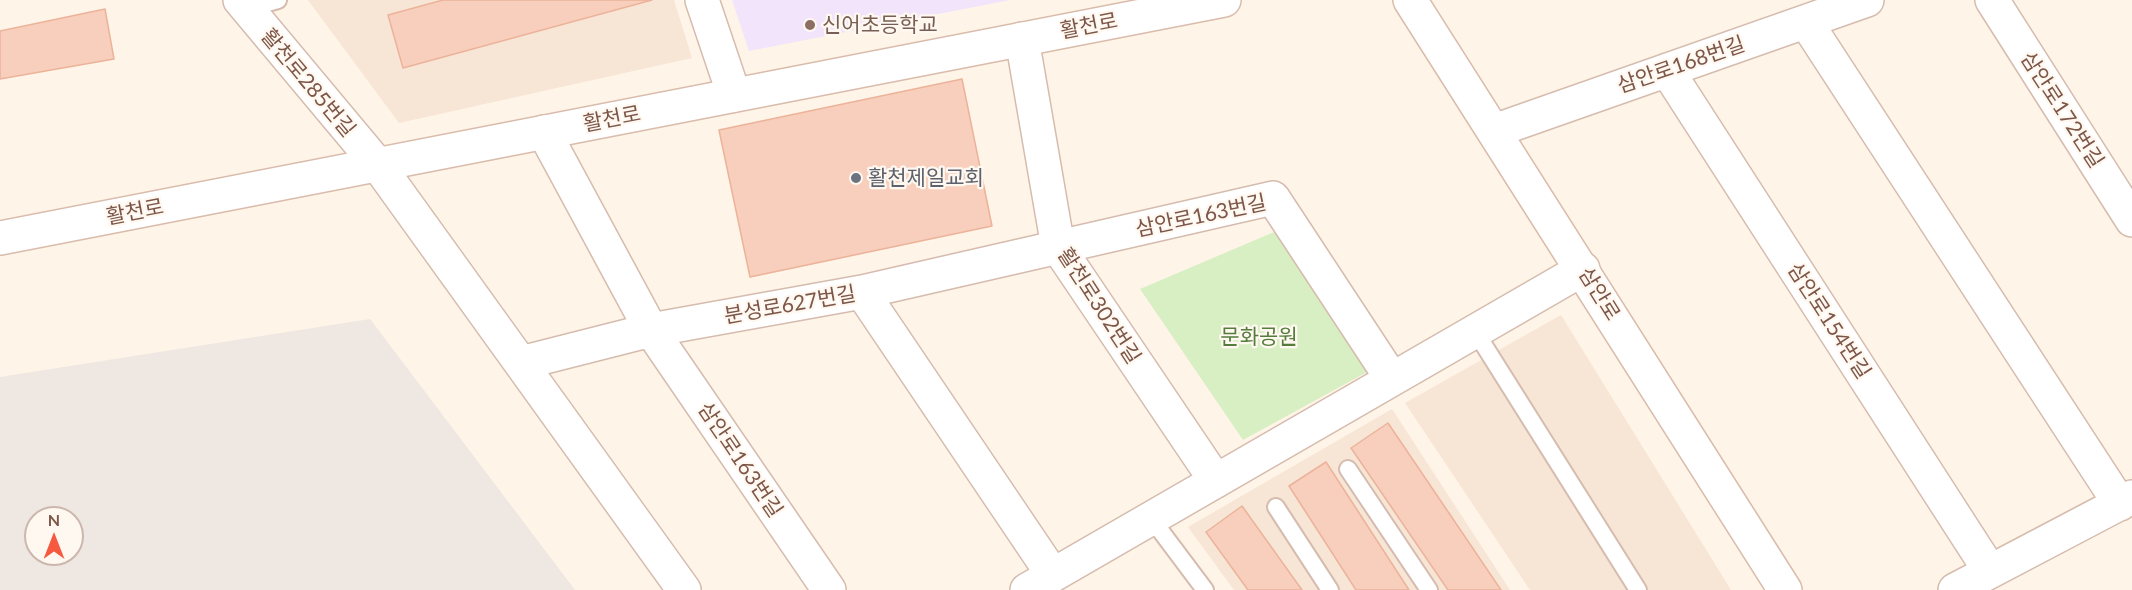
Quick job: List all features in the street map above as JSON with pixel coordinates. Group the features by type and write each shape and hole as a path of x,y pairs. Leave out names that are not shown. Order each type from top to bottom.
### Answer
{"street":[{"path":"702,0 734,95"},
{"name":"활천로","path":"0,238 1224,0"},
{"name":"삼안로","path":"1410,0 1785,590"},
{"name":"삼안로168번길","path":"1494,131 1867,0"},
{"name":"삼안로172번길","path":"1992,0 2132,220"},
{"name":"활천로285번길","path":"243,4 378,165"},
{"path":"1806,22 2126,501 1955,590"},
{"name":"활천로302번길","path":"1023,39 1058,247 1216,481"},
{"name":"삼안로154번길","path":"1668,70 1990,571"},
{"name":"삼안로163번길","path":"544,132 651,330 829,590"},
{"path":"378,165 684,590"},
{"name":"삼안로163번길","path":"1058,247 1273,198 1392,379"},
{"name":"분성로627번길","path":"521,363 651,330 862,292 1058,247"},
{"path":"862,292 1040,582 1582,269"}],"lane":[{"path":"243,4 278,0"},
{"path":"1475,331 1638,590"},
{"path":"1348,469 1430,590"},
{"path":"1276,507 1330,590"},
{"path":"1151,518 1205,590"}],"shaded area":[{"path":"308,0 674,0 692,58 399,123"},
{"name":"신어초등학교","path":"732,0 1010,0 749,51"},
{"path":"1561,315 1731,590 1530,590 1405,403"},
{"path":"370,319 575,590 0,590 0,377"},
{"path":"1392,409 1510,590 1234,590 1188,527"}],"green space":[{"name":"문화공원","path":"1274,232 1369,371 1243,440 1140,289"}],"building":[{"path":"443,0 652,0 403,68 388,15"},
{"path":"105,9 114,59 0,79 0,31"},
{"name":"활천제일교회","path":"962,79 992,226 750,277 719,130"},
{"path":"1388,423 1501,590 1448,590 1351,448"},
{"path":"1326,462 1409,590 1356,590 1289,486"},
{"path":"1242,506 1302,590 1248,590 1206,532"}],"place":[{"name":"신어초등학교","path":"810,25"},
{"name":"활천제일교회","path":"856,178"}]}
